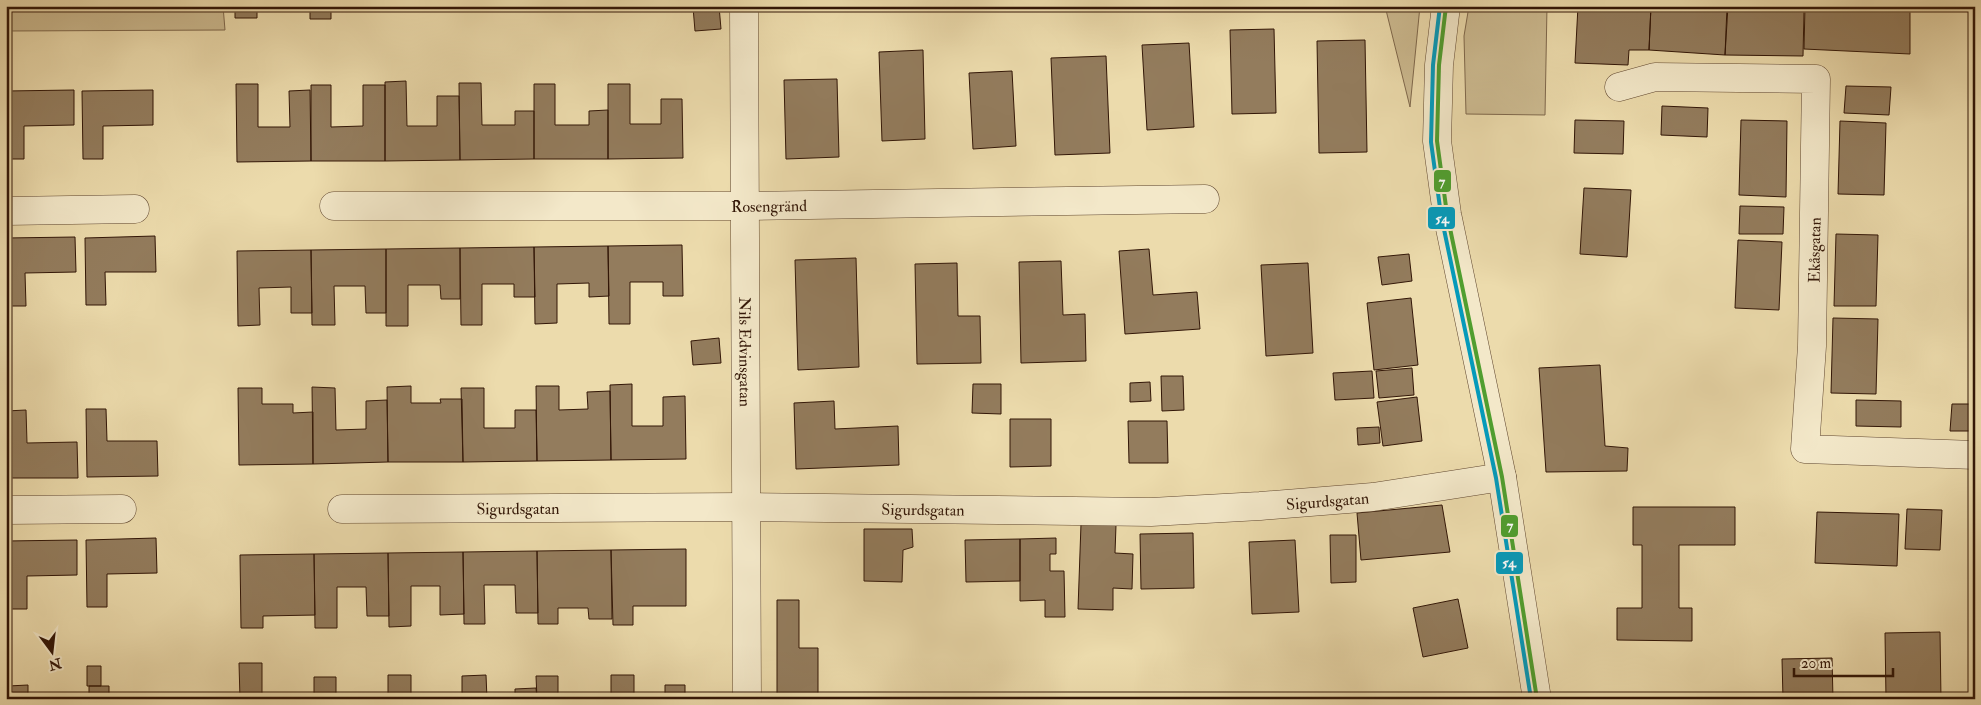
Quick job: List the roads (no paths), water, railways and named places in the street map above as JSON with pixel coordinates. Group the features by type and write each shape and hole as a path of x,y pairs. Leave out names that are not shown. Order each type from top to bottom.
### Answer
{"street":[{"name":"Nils Edvinsgatan","path":"744,6 747,699"},
{"path":"1446,6 1439,64 1437,141 1447,214 1502,477 1537,699"},
{"name":"Ekåsgatan","path":"1619,87 1656,77 1816,79 1812,346 1805,449 1975,455"},
{"name":"Rosengränd","path":"334,206 744,206 1205,199"},
{"path":"6,211 135,209"},
{"name":"Sigurdsgatan","path":"342,510 746,507 1151,512 1373,497 1502,477"},
{"path":"6,510 122,509"}]}
